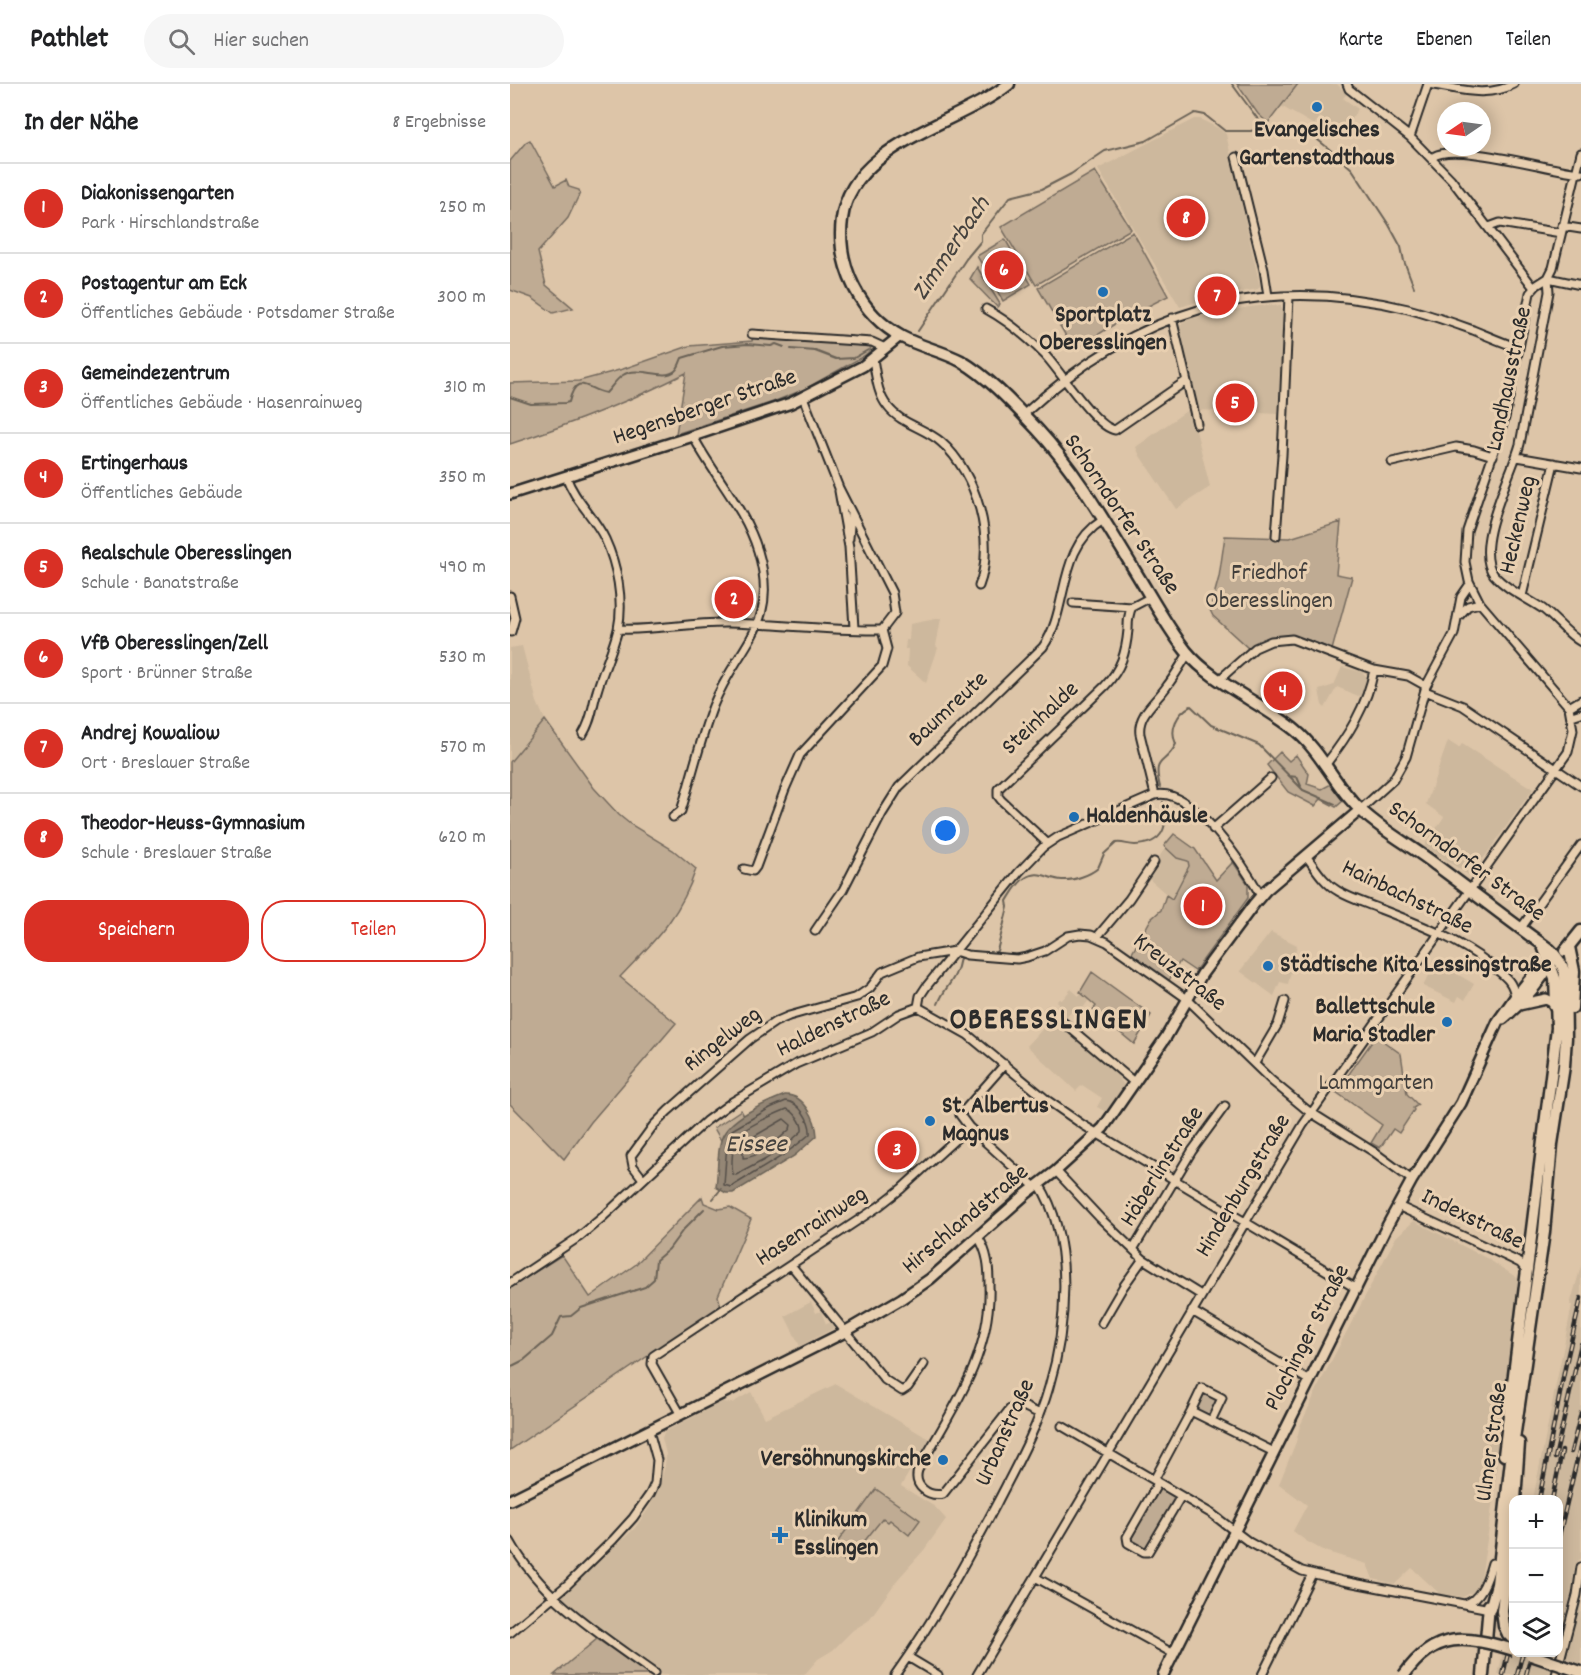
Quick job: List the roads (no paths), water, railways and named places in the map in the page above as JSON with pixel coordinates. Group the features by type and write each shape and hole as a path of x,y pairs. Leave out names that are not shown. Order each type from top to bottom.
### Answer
{"main road":[{"name":"Schorndorfer Straße","path":"1009,84 992,96 885,153 863,172 847,198 842,218 841,242 848,275 855,289 883,324 900,336 962,362 988,381 1023,415 1066,464 1188,654 1220,679 1297,731 1326,764 1360,810 1541,943 1554,961"},
{"name":"Plochinger Straße","path":"1554,961 1581,931"},
{"path":"1566,1038 1574,991 1574,971 1569,947"},
{"name":"Ulmer Straße","path":"1483,1675 1490,1610 1491,1563 1555,1057 1557,987 1554,961"},
{"name":"Ulmer Straße","path":"1490,1610 1497,1584 1509,1470 1537,1280 1566,1038 1565,974 1554,961"},
{"name":"Ulmer Straße","path":"1529,1258 1537,1280"},
{"path":"1515,1495 1519,1454 1519,1407"},
{"path":"1509,1549 1502,1618 1509,1634"},
{"path":"1404,1675 1429,1649 1454,1640 1475,1639 1509,1649"},
{"path":"1539,1657 1581,1672"}],"street":[{"path":"1347,84 1349,89 1410,137 1432,158 1458,187 1534,288"},
{"path":"1410,137 1428,84 1484,92 1498,91 1514,84"},
{"path":"1432,158 1441,152 1473,153 1578,173"},
{"name":"Landhausstraße","path":"1581,153 1578,173 1561,230 1553,268 1548,278 1549,292 1517,456 1503,490 1488,540 1487,554 1489,566 1496,577 1548,613 1581,642"},
{"path":"1236,157 1261,257 1268,296"},
{"path":"1489,227 1497,223 1504,223 1561,230 1581,229"},
{"path":"1581,285 1548,278 1530,293 1505,418 1466,537 1466,568 1470,584 1480,603 1569,707 1581,700"},
{"path":"1023,415 1066,380 1142,330 1172,318 1227,303 1268,296 1326,296 1405,308 1459,324 1519,348"},
{"path":"1276,536 1289,296"},
{"path":"986,309 1003,318 1039,349 1108,429 1112,430 1186,381"},
{"path":"1172,318 1197,424"},
{"path":"752,334 872,342 885,348"},
{"name":"Hegensberger Straße","path":"510,494 693,436 803,397 873,359 900,336"},
{"path":"873,359 880,391 888,407 901,419 926,430 942,442 959,461 968,476 976,496 984,536 984,565 979,586"},
{"path":"803,397 839,488 894,600 896,607 893,617 882,630"},
{"path":"672,817 681,810 706,724 718,694 759,624 764,605 764,587 756,546 735,502 693,436"},
{"path":"1392,462 1456,447 1493,456"},
{"path":"1517,456 1581,468"},
{"name":"Heckenweg","path":"1522,596 1554,463"},
{"path":"566,476 572,491 599,529 612,556 619,595 618,629 597,692 590,723 583,735"},
{"path":"839,488 839,501 849,546"},
{"path":"851,511 849,546 854,628"},
{"name":"Baumreute","path":"815,931 843,890 882,814 899,787 1043,647 1053,630 1062,588 1071,561 1088,532 1103,520"},
{"path":"1360,810 1387,786 1403,762 1425,688 1446,652 1459,616 1461,597 1470,584"},
{"path":"510,596 515,618 511,632"},
{"path":"1073,603 1132,607 1151,597"},
{"path":"1459,616 1468,606 1480,603"},
{"name":"Steinhalde","path":"1047,843 1000,800 998,789 1105,686 1118,670 1126,651 1129,615 1132,607"},
{"path":"618,629 631,630 711,623 882,630"},
{"path":"744,869 753,871 756,867 785,789 801,755 882,666 887,649 882,630"},
{"path":"1220,679 1254,648 1271,641 1297,640 1374,670 1408,676 1425,688 1462,706 1581,786"},
{"path":"1188,654 1168,686 1147,711 1140,725 1140,735 1155,795 1164,793 1174,795 1196,811 1240,860 1261,896"},
{"path":"1326,764 1356,720 1366,698 1374,670"},
{"name":"Hindenburgstraße","path":"977,1675 1311,1113 1557,770 1568,752 1573,737 1569,707"},
{"path":"1572,716 1581,713"},
{"name":"Hindenburgstraße","path":"1573,737 1581,729"},
{"path":"1214,829 1271,778"},
{"name":"Haldenstraße","path":"510,1284 579,1237 706,1121 747,1093 796,1064 872,1032 899,1014 918,1007 920,996 926,987 1019,872 1047,843 1155,795"},
{"name":"Hirschlandstraße","path":"510,1500 846,1332 920,1287 1097,1134 1166,1037 1186,998 1261,896 1309,859 1360,810"},
{"path":"1521,928 1581,845"},
{"name":"Hainbachstraße","path":"1309,859 1321,876 1338,891 1408,919 1467,948 1508,979 1514,988 1517,1001"},
{"path":"1097,937 1130,899 1154,862"},
{"name":"Kreuzstraße","path":"882,972 918,957 955,951 967,955 1017,959 1036,955 1076,934 1097,937 1121,951 1186,998 1272,1081 1311,1113 1412,1180"},
{"name":"Plochinger Straße","path":"1163,1675 1398,1206 1461,1103 1496,1024 1544,976 1554,961"},
{"name":"Ringelweg","path":"643,1179 631,1163 633,1153 659,1119 722,1062 775,1022 857,997 870,988 882,972"},
{"path":"1517,1001 1546,999 1552,1002 1557,1010"},
{"path":"1255,1063 1278,1024 1286,1001"},
{"path":"918,1007 959,1029 1055,1106 1097,1134 1357,1289"},
{"path":"1042,1020 1050,1011 1135,1083"},
{"path":"1005,1064 960,1115 969,1127 1037,1185"},
{"name":"Häberlinstraße","path":"1134,1248 1192,1151 1225,1106"},
{"name":"Hasenrainweg","path":"681,1415 652,1364 653,1356 890,1198 969,1127"},
{"path":"1056,1171 1143,1259 1201,1295"},
{"name":"Urbanstraße","path":"895,1675 947,1595 986,1524 1040,1414 1049,1389 1057,1356 1064,1292 1056,1223 1048,1199 1037,1185"},
{"name":"Indexstraße","path":"1398,1206 1520,1263 1527,1271"},
{"path":"978,1237 985,1247 988,1268 989,1304 985,1332 975,1368 918,1470 916,1478 924,1490 937,1495 943,1494 1010,1409 1023,1406 1040,1414"},
{"path":"1102,1323 1143,1259"},
{"path":"791,1265 885,1380 901,1390 908,1387 924,1364"},
{"path":"1192,1311 1310,1381"},
{"path":"1181,1496 1150,1551 1145,1553 1128,1543 1126,1539 1202,1388 1222,1398 1211,1421"},
{"path":"1191,1411 1275,1452"},
{"path":"1062,1426 1181,1496 1249,1542 1284,1562 1312,1574 1490,1610"},
{"path":"510,1633 553,1597 617,1537 652,1491 657,1460 649,1431"},
{"path":"511,1545 532,1574 553,1597 597,1634 654,1673"},
{"name":"Ulmer Straße","path":"1462,1605 1472,1602 1479,1593 1491,1563"},
{"path":"1556,1675 1577,1595 1581,1568"},
{"path":"1262,1675 1312,1574"},
{"path":"1035,1577 1174,1654"},
{"path":"908,1657 938,1675"}],"water":[{"name":"Eissee","path":"785,1095 798,1099 808,1109 817,1136 794,1156 733,1193 726,1193 716,1187 718,1157 725,1132 748,1112"}],"waterway":[{"path":"1232,84 1267,128"},
{"name":"Zimmerbach","path":"918,331 966,259 981,241 981,234 1010,197 1042,189 1071,174 1105,151 1146,141 1195,113 1205,115 1225,131 1267,128 1276,132 1290,131 1313,136 1352,169 1401,247 1414,287"},
{"name":"Zimmerbach","path":"510,397 531,404 565,403 569,402 572,392 579,385 606,393 618,379 629,372 670,374 676,370 682,358 722,346 748,344 771,346 776,344 784,347"},
{"name":"Zimmerbach","path":"791,349 815,351 836,359 854,358 868,350"},
{"path":"1160,787 1159,765 1176,744 1173,733 1178,717 1191,706 1211,725 1259,745 1303,790 1335,804"},
{"path":"1289,776 1297,777 1301,786"},
{"path":"966,951 994,953 997,951 1008,907 1007,901 1017,885 1030,875 1071,880 1098,868 1104,854 1116,843 1145,844 1158,837 1164,826 1163,802"},
{"path":"938,1004 956,972 960,958"},
{"path":"713,1199 721,1189"},
{"path":"510,1370 512,1366 524,1360 552,1336 561,1317 571,1316 581,1308 645,1287 654,1279 656,1260 669,1249 683,1230 704,1209"}],"railway":[{"path":"1540,1495 1581,1298"},
{"path":"1555,1458 1581,1344"},
{"path":"1571,1452 1581,1413"},
{"path":"1563,1519 1581,1443"},
{"path":"1553,1495 1562,1451"},
{"path":"1503,1675 1509,1649"},
{"path":"1517,1675 1522,1657"},
{"path":"1526,1675 1531,1657"}],"place":[{"name":"Evangelisches Gartenstadthaus","path":"1317,107"},
{"name":"Theodor-Heuss-Gymnasium","path":"1186,218"},
{"name":"VfB Oberesslingen/Zell","path":"1004,270"},
{"name":"Sportplatz Oberesslingen","path":"1103,292"},
{"name":"Andrej Kowaliow","path":"1217,296"},
{"name":"Realschule Oberesslingen","path":"1235,403"},
{"name":"Postagentur am Eck","path":"734,599"},
{"name":"Ertingerhaus","path":"1283,691"},
{"name":"Haldenhäusle","path":"1074,817"},
{"name":"Diakonissengarten","path":"1203,906"},
{"name":"Städtische Kita Lessingstraße","path":"1268,966"},
{"name":"Ballettschule Maria Stadler","path":"1447,1022"},
{"name":"St. Albertus Magnus","path":"930,1121"},
{"name":"Gemeindezentrum","path":"897,1150"},
{"name":"Versöhnungskirche","path":"943,1460"},
{"name":"Klinikum Esslingen","path":"780,1535"}],"district":[{"name":"OBERESSLINGEN","path":"1049,1022"}],"park label":[{"name":"Friedhof Oberesslingen","path":"1269,588"},
{"name":"Lammgarten","path":"1376,1084"}]}
